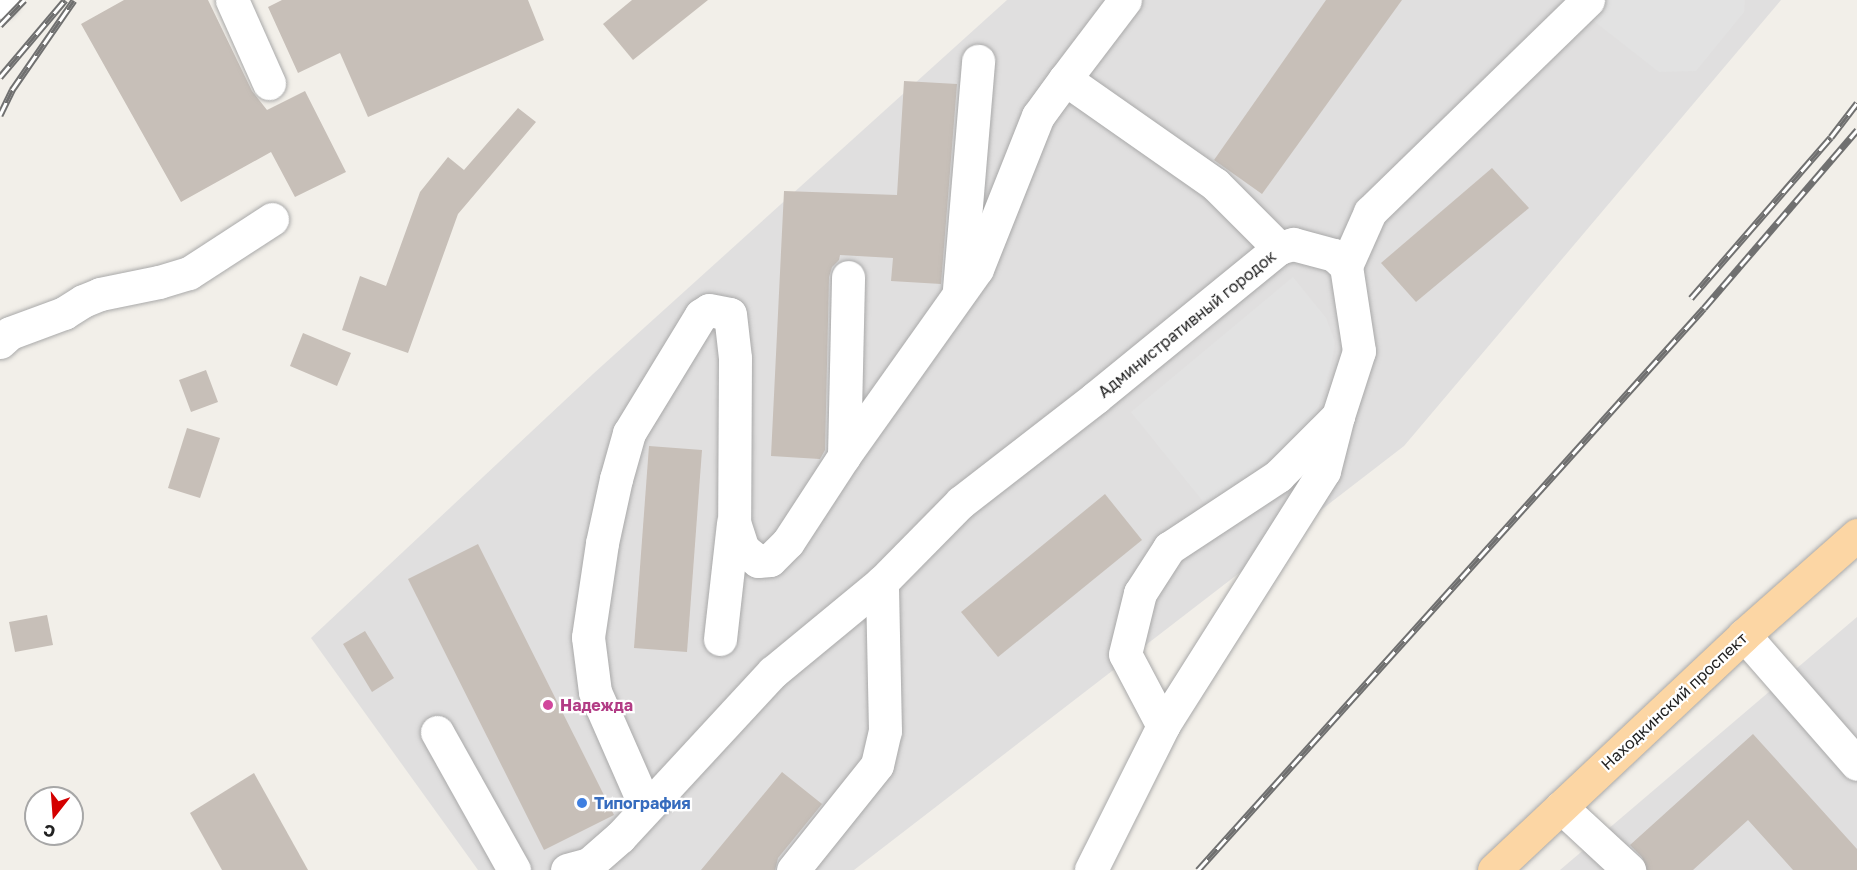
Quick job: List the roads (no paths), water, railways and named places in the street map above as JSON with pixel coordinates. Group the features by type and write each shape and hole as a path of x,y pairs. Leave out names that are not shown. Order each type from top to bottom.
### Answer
{"main road":[{"name":"Находкинский проспект","path":"1494,870 1744,635 1857,535"}],"street":[{"path":"232,0 269,83"},
{"path":"734,522 743,549 758,561 770,560 788,542 844,456 977,269 1038,116 1125,0"},
{"path":"1091,870 1163,726 1324,471 1338,416 1359,351 1346,266 1371,212 1588,0"},
{"path":"958,296 978,61"},
{"path":"1065,79 1215,184 1279,248"},
{"path":"0,342 10,333 64,313 100,294 159,282 189,273 272,219"},
{"name":"Административный городок","path":"567,870 590,864 646,808 773,672 882,582 961,502 1095,398 1279,248 1293,244 1334,255 1346,266"},
{"path":"844,456 848,277"},
{"path":"646,808 596,692 588,637 604,532 615,479 629,433 694,322 709,310 730,314 735,358 734,522 720,639"},
{"path":"1163,726 1125,654 1140,593 1169,548 1278,476 1338,416"},
{"path":"793,870 877,765 885,731 882,582"},
{"path":"1744,635 1857,764"},
{"path":"437,732 514,870"},
{"path":"1561,807 1629,870"}],"railway":[{"path":"0,25 24,0"},
{"path":"0,77 65,0"},
{"path":"0,115 12,90 74,0"},
{"path":"1691,298 1831,137 1857,103"},
{"path":"1198,870 1704,308 1857,130"}],"place":[{"name":"Надежда","path":"548,705"},
{"name":"Типография","path":"582,803"}]}
